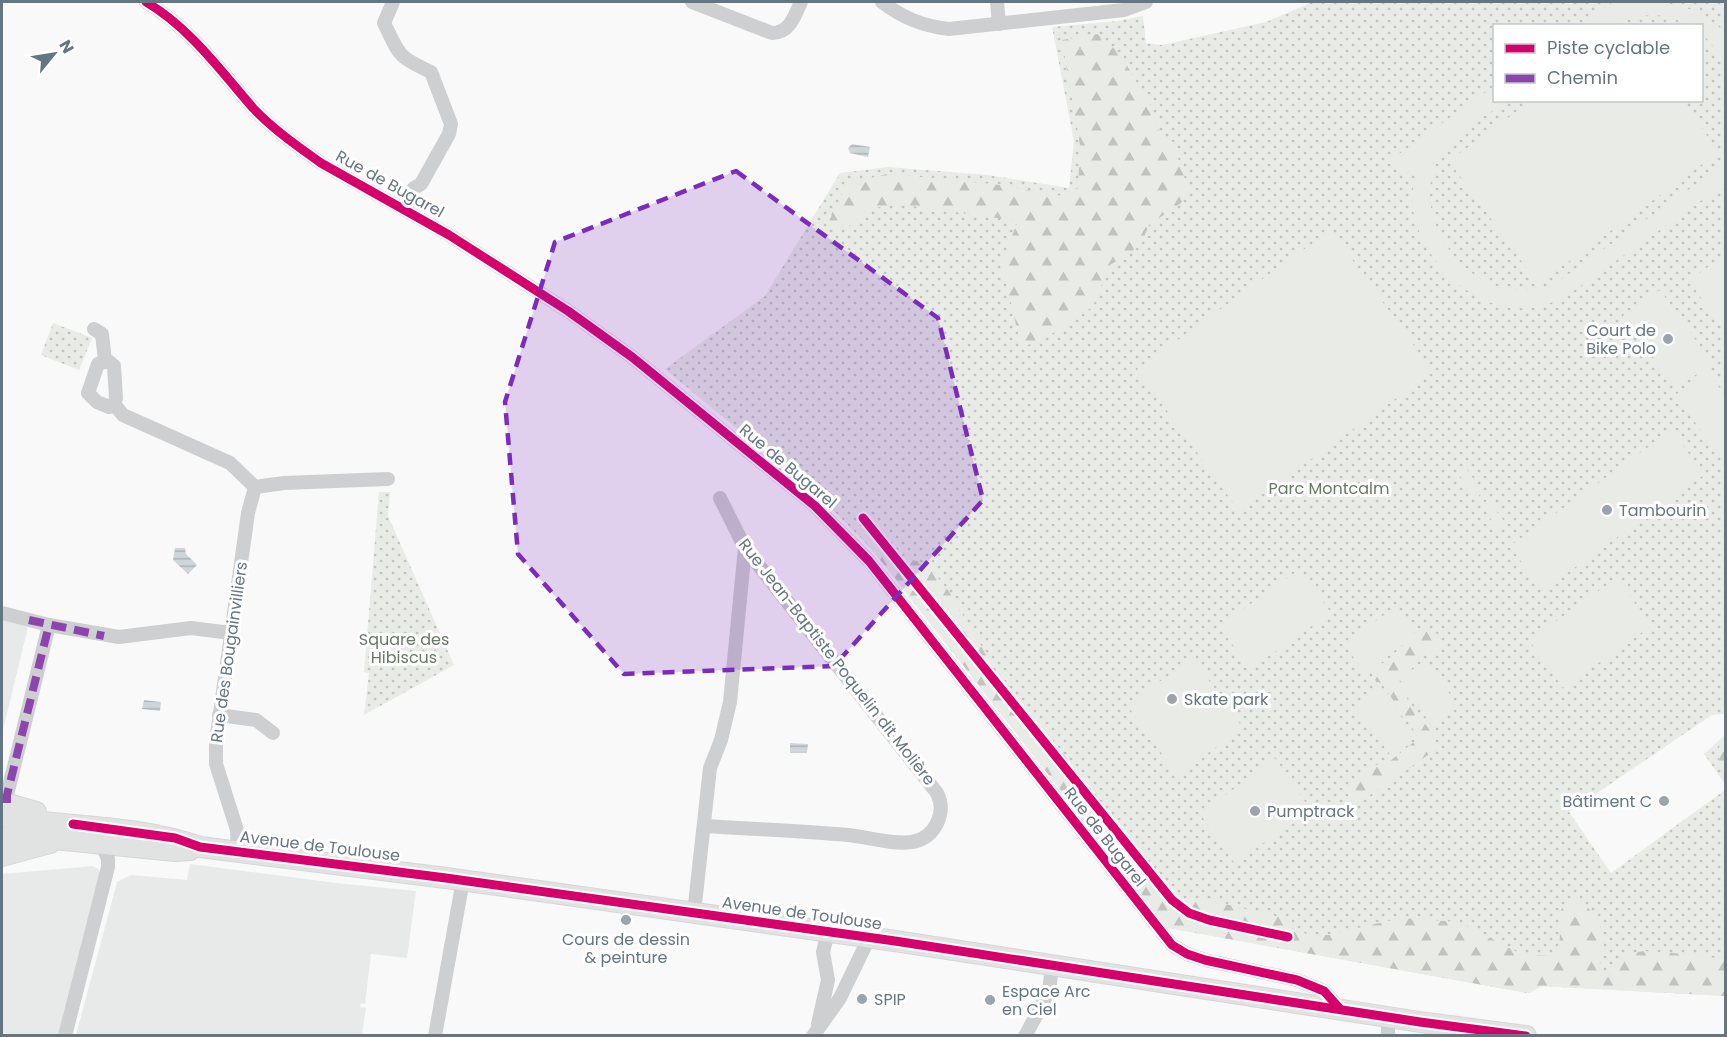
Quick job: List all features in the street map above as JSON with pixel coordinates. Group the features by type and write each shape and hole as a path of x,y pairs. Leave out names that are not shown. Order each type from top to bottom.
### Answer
{"main road":[{"name":"Avenue de Toulouse","path":"3,807 73,824 175,838 200,847 463,880 1340,1009 1388,1026 1526,1035"},
{"name":"Avenue de Toulouse","path":"2,838 34,837 175,851 200,847"},
{"path":"2,855 58,840"}],"street":[{"name":"Rue de Bugarel","path":"146,2 169,16 270,125 321,163 409,205 529,285 623,351 815,506 869,561 1172,945 1204,960 1297,980 1324,991 1340,1009"},
{"path":"393,2 384,23 400,54 406,60 431,72 451,124 449,134 421,184 410,194 409,205"},
{"path":"692,2 772,33 777,33 791,24 801,2"},
{"path":"882,2 913,21 929,27 949,29 1124,10 1146,2"},
{"path":"997,2 999,24"},
{"path":"94,329 102,334 105,361"},
{"path":"105,361 114,366 116,398 114,404 109,407 97,402 88,393 98,364 105,361"},
{"path":"114,404 123,415 230,463 255,487 284,483 388,479"},
{"name":"Rue des Bougainvilliers","path":"238,850 237,830 216,764 216,742 248,513 255,487"},
{"name":"Rue Jean-Baptiste Poquelin dit Molière","path":"705,826 850,835 911,842 930,834 937,826 941,800 745,548 720,498"},
{"path":"694,913 710,768 721,740 730,702 745,548"},
{"path":"2,613 104,636 135,636 191,628 231,633"},
{"path":"3,807 49,625"},
{"path":"219,715 256,720 273,733"},
{"path":"65,1035 108,867 108,859 102,845"},
{"path":"435,1035 463,880"},
{"path":"815,1032 828,980 823,952 828,932"},
{"path":"815,1032 840,998 869,938"},
{"path":"1025,1035 1049,992 1052,965"},
{"path":"826,969 841,976 851,976"}],"highlighted area":[{"path":"736,171 938,318 983,500 834,666 624,674 518,554 505,402 555,242"}],"shaded area":[{"path":"852,144 870,147 868,157 850,153 848,148"},
{"path":"175,548 185,548 186,554 197,565 188,574 173,560"},
{"path":"2,620 28,627 2,734"},
{"path":"144,700 161,702 160,711 142,709"},
{"path":"790,743 808,744 807,753 790,753"},
{"path":"190,864 416,891 407,958 371,954 365,1004 361,1003 360,1007 366,1008 362,1035 76,1035 117,882 131,875 187,880"},
{"path":"93,866 100,873 59,1035 2,1036 2,874"}],"green space":[{"name":"Parc Montcalm","path":"1313,2 1568,2 1570,5 1574,2 1725,2 1725,714 1712,715 1569,812 1611,873 1725,790 1725,996 1541,986 1527,993 1168,928 871,548 823,500 665,369 765,296 840,173 888,167 988,175 1069,188 1074,141 1052,27 1118,21 1143,16 1146,43 1162,45 1266,22"},
{"path":"1613,2 1660,3 1687,8 1713,21 1725,32 1725,61 1703,34 1703,24 1687,24 1667,16 1655,15 1638,16 1615,24 1581,24"},
{"path":"1098,34 1120,54 1153,110 1159,132 1173,142 1188,189 1181,203 1149,225 1140,246 1110,265 1093,306 1066,327 1022,348 1000,265 1018,221 898,204 869,209 848,227 828,229 832,213 849,183 887,174 993,184 1063,196 1078,188 1080,145 1062,40"},
{"path":"1493,87 1493,102 1506,102 1467,128 1449,144 1436,164 1431,182 1430,200 1441,236 1463,266 1494,285 1509,289 1538,289 1553,285 1709,175 1725,160 1725,184 1562,299 1540,306 1517,308 1481,299 1450,277 1437,262 1418,229 1413,211 1413,188 1418,166 1403,175 1392,159"},
{"path":"1529,102 1683,102 1719,152 1538,284 1449,161"},
{"path":"1331,230 1433,372 1239,511 1137,369"},
{"path":"1725,254 1725,331 1689,281"},
{"name":"Court de Bike Polo","path":"1660,290 1712,363 1676,389 1623,315"},
{"path":"53,323 92,338 79,370 41,355"},
{"path":"1708,371 1725,396 1725,455 1721,458 1675,395"},
{"name":"Tambourin","path":"1672,430 1704,475 1542,591 1510,546"},
{"path":"1465,467 1483,492 1476,498 1457,472"},
{"name":"Square des Hibiscus","path":"379,492 390,492 388,516 454,665 364,715 369,673 364,672"},
{"path":"1488,500 1507,525 1499,531 1481,505"},
{"path":"855,530 902,558 926,563 948,590 996,670 1059,748 1094,798 1146,854 1154,873 1174,896 1188,901 1199,898 1280,917 1306,934 1328,935 1401,918 1459,922 1521,954 1550,956 1559,943 1558,918 1560,913 1564,906 1575,900 1590,910 1599,925 1602,934 1600,972 1603,979 1609,977 1621,959 1635,952 1653,951 1706,957 1725,960 1725,996 1541,986 1527,993 1168,928 896,579"},
{"path":"1300,569 1331,613 1250,669 1219,626"},
{"path":"1617,578 1651,626 1563,688 1529,640"},
{"path":"1395,607 1416,635 1365,673 1344,644"},
{"path":"1427,630 1436,633 1444,642 1440,649 1427,654 1393,679 1434,736 1438,748 1356,805 1350,802 1346,788 1373,766 1390,761 1419,738 1382,684 1372,675 1375,669"},
{"path":"1193,658 1243,728 1177,775 1127,705"},
{"path":"1426,660 1459,707 1432,726 1399,679"},
{"path":"1380,688 1416,737 1391,756 1354,706"},
{"path":"1725,735 1725,784 1704,754"},
{"path":"1725,739 1725,779 1719,761 1719,747"},
{"name":"Pumptrack","path":"1275,758 1310,809 1235,864 1200,814"}],"marked path":[{"path":"29,620 104,636"},
{"path":"7,803 7,795 49,625"}],"cycle path":[{"path":"146,2 177,24 253,108 294,144 321,163 449,235 568,311 632,357 815,506 869,561 1172,945 1187,954 1205,960 1297,980 1324,991 1340,1009"},
{"path":"863,518 1172,900 1189,913 1209,920 1288,937"},
{"path":"73,824 175,838 200,847 446,878 895,941 1420,1022 1526,1036"}],"place":[{"name":"Court de Bike Polo","path":"1668,339"},
{"name":"Tambourin","path":"1607,510"},
{"name":"Skate park","path":"1172,699"},
{"name":"Bâtiment C","path":"1664,801"},
{"name":"Pumptrack","path":"1255,811"},
{"name":"Cours de dessin & peinture","path":"626,920"},
{"name":"SPIP","path":"862,999"},
{"name":"Espace Arc en Ciel","path":"990,1000"}]}
